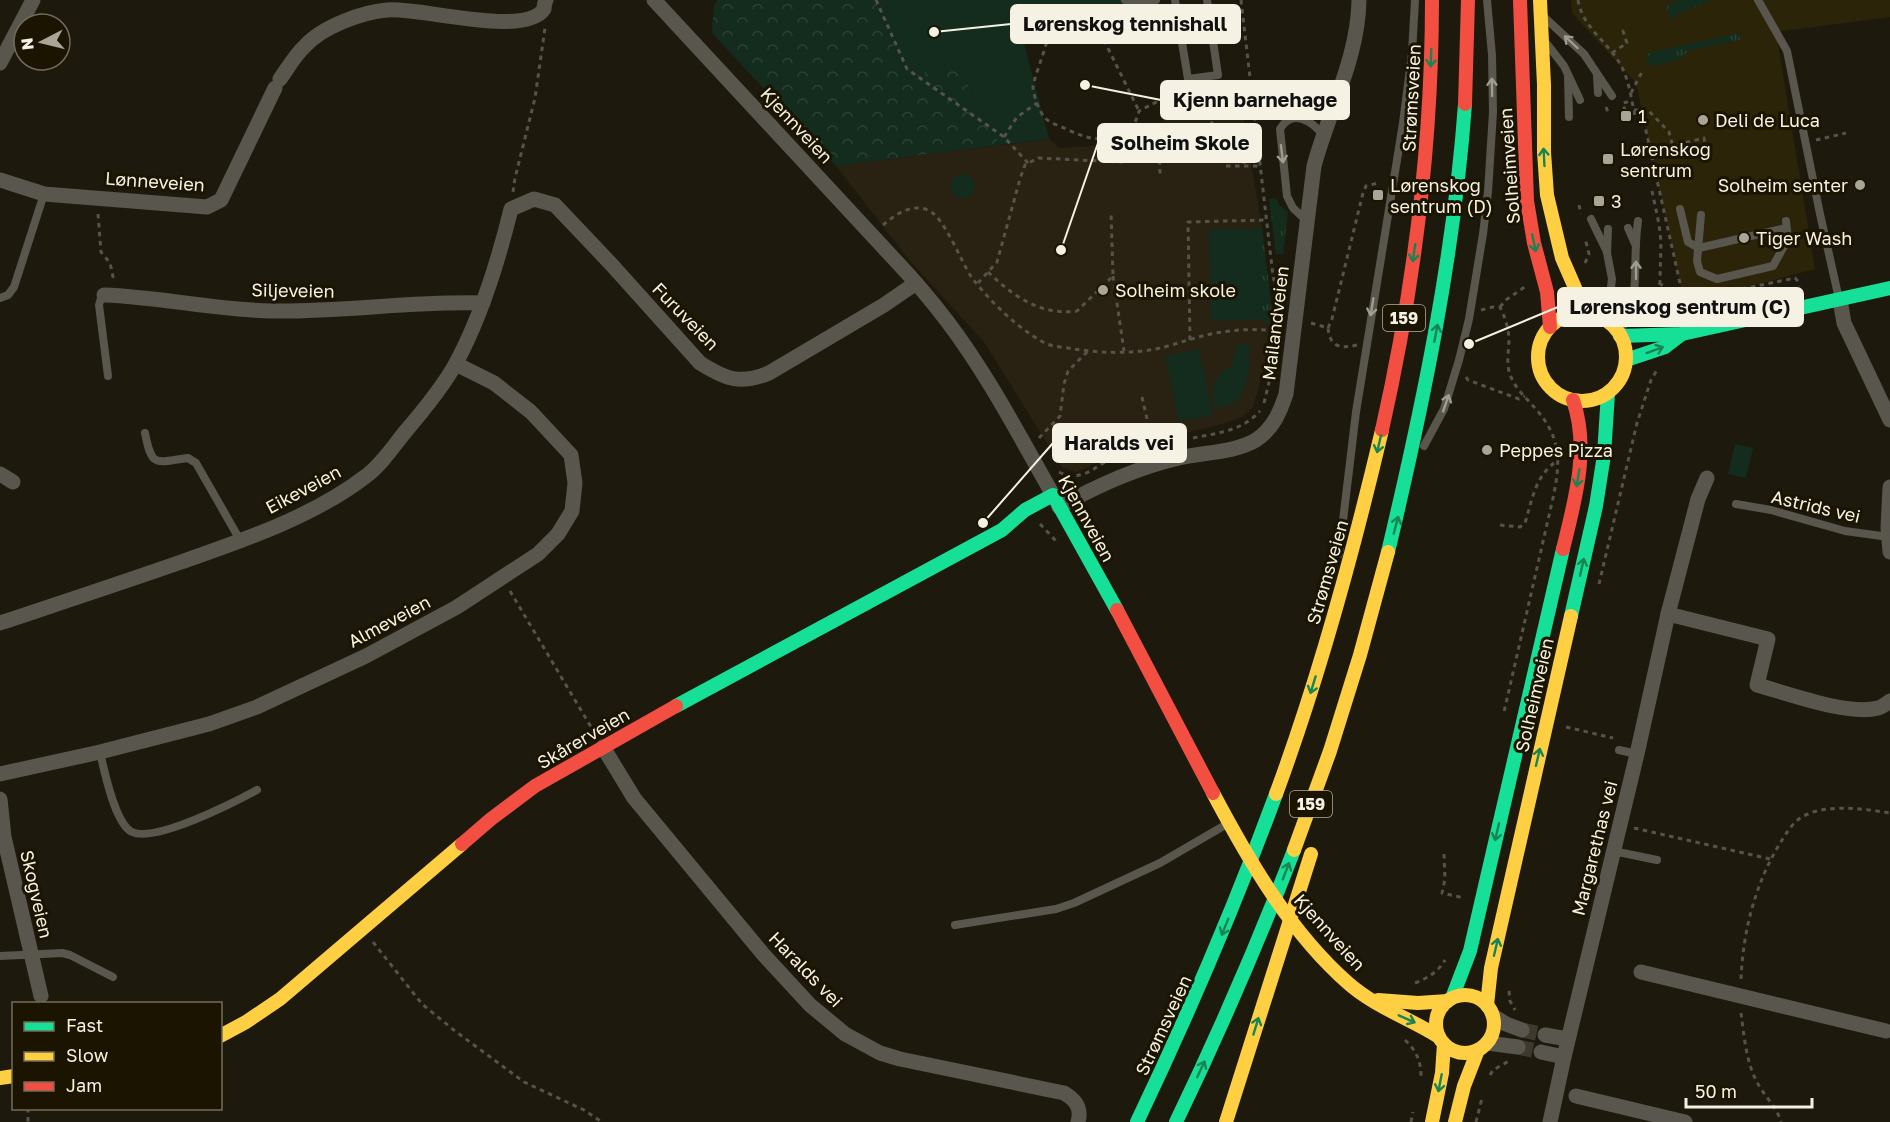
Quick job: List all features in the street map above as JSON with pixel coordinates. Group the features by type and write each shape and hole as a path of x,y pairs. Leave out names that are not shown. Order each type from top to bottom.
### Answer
{"main road":[{"name":"Strømsveien","path":"1137,1122 1181,1030 1245,880 1305,710 1330,629 1373,470 1390,394 1420,213 1431,83 1432,0"},
{"name":"159","path":"1176,1122 1243,977 1308,813 1356,666 1389,551 1409,473 1443,294 1454,220 1464,107 1468,0"},
{"name":"Solheimveien","path":"1520,0 1524,21 1527,201 1534,243 1548,292 1550,327"},
{"name":"Solheimveien","path":"1540,7 1539,36 1547,195 1562,258 1591,314"},
{"path":"1619,334 1635,337 1661,333 1682,334 1890,288"},
{"path":"1591,314 1607,322 1619,334 1625,347 1626,360 1620,380 1608,393 1591,400 1573,400 1556,393 1549,386 1540,369 1539,350 1550,327 1569,316 1591,314"},
{"path":"1626,360 1665,347 1682,334"},
{"name":"Solheimveien","path":"1490,1011 1491,968 1596,506 1604,455 1608,393"},
{"name":"Solheimveien","path":"1450,1000 1470,951 1575,498 1582,439 1578,413 1573,400"},
{"name":"Skårerveien","path":"222,1035 280,999 504,808 550,777 1002,530 1030,522 1056,501"},
{"name":"Kjennveien","path":"1056,501 1145,662 1231,827 1270,892 1301,933 1349,984 1391,1012 1420,1025 1442,1041"},
{"path":"1348,738 1389,551"},
{"path":"1227,1122 1314,843"},
{"path":"1432,1122 1442,1073 1442,1041 1436,1022 1442,1006 1450,1000 1459,996 1474,997 1490,1011 1493,1030 1464,1086 1455,1122"},
{"name":"Kjennveien","path":"1374,1000 1418,1003 1450,1000"},
{"path":"1442,1041 1456,1052 1471,1053 1483,1047"}],"street":[{"path":"0,63 33,0"},
{"name":"Kjennveien","path":"654,0 916,283 948,322 965,346 1056,501"},
{"name":"Mailandveien","path":"1056,501 1144,468 1179,458 1244,445 1263,435 1274,423 1286,394 1314,166 1354,45 1359,0"},
{"name":"Lønneveien","path":"0,180 44,194 207,207 221,200 277,83 305,45 323,31 362,15 387,10 411,10 495,22 522,21 534,17 545,4"},
{"name":"Furuveien","path":"511,209 534,200 555,205 700,363 730,378 743,380 769,373 884,305 916,283"},
{"name":"Eikeveien","path":"0,623 136,578 274,527 333,498 367,475 394,447 456,364 483,303 500,253 511,209"},
{"name":"Siljeveien","path":"104,296 270,311 334,310 440,302 483,303"},
{"path":"1840,300 1844,323 1890,420"},
{"name":"Almeveien","path":"0,774 100,752 209,724 257,707 366,656 457,607 538,554 558,534 572,511 575,483 571,455 531,412 494,383 456,364"},
{"name":"Margarethas vei","path":"1550,1122 1668,614 1698,499 1707,478"},
{"path":"1890,487 1890,546"},
{"path":"1668,614 1768,639 1757,685 1833,706 1861,710 1879,708 1890,701"},
{"name":"Haralds vei","path":"603,747 634,798 782,976 829,1022 865,1045 890,1056 1064,1093 1074,1098 1077,1103 1078,1122"},
{"name":"Skogveien","path":"0,799 4,837 42,996"},
{"path":"1641,972 1886,1031"},
{"path":"1490,1011 1506,1024 1521,1024"},
{"path":"1545,1035 1568,1039"},
{"path":"1483,1047 1518,1047"},
{"path":"1541,1052 1564,1056"},
{"path":"1576,1096 1685,1122"}],"lane":[{"path":"1128,2 1156,0"},
{"path":"1175,0 1188,79 1218,75 1207,0"},
{"path":"1338,565 1353,431 1412,53 1415,0"},
{"path":"1409,473 1444,409 1459,360 1477,273 1488,192 1493,112 1492,55 1487,0"},
{"path":"1758,0 1787,51 1840,300"},
{"path":"1540,7 1584,54 1612,96"},
{"path":"1539,36 1558,57 1580,100"},
{"path":"1597,74 1598,93"},
{"path":"1568,77 1569,117"},
{"path":"1306,220 1293,208 1287,196 1280,129 1286,121 1301,118 1312,123 1323,135"},
{"path":"0,298 8,295 14,287 44,194"},
{"path":"1680,209 1688,242 1699,248 1786,225 1788,239 1773,266 1717,279 1700,272 1698,261 1699,248 1701,215"},
{"path":"1591,219 1607,253"},
{"path":"1619,334 1629,316 1633,301 1638,221"},
{"path":"1628,228 1635,246"},
{"path":"1591,314 1609,294 1611,287 1612,279 1607,253 1608,229"},
{"path":"104,296 99,305 108,376"},
{"path":"145,433 149,454 155,460 161,462 188,458 196,463 240,540"},
{"name":"Astrids vei","path":"1736,504 1771,510 1890,546"},
{"path":"1330,629 1336,575"},
{"path":"1619,750 1638,750"},
{"path":"100,752 116,809 124,824 132,832 162,831 219,809 257,790"},
{"path":"955,925 1056,909 1074,903 1231,827"},
{"path":"1613,851 1658,860"},
{"path":"0,956 62,953 113,977"},
{"path":"1556,1091 1576,1096"}],"path":[{"path":"876,0 907,69 1004,137 1028,163"},
{"path":"1241,0 1273,276 1280,307 1283,288"},
{"path":"1578,0 1584,18 1624,72 1635,116"},
{"path":"1128,2 1082,32 1075,29 1068,30 1046,44 1038,74 1032,82 1037,103 1045,118 1094,139 1106,139 1126,131 1134,125 1139,111 1166,97 1188,79"},
{"path":"511,209 515,178 535,98 545,32 545,4"},
{"path":"1096,24 1139,111"},
{"path":"1612,53 1627,43 1623,31 1626,30"},
{"path":"1630,95 1643,70"},
{"path":"1625,111 1623,103 1632,101"},
{"path":"1004,137 1017,117 1037,103"},
{"path":"1606,106 1609,115"},
{"path":"1634,110 1648,111 1669,132 1672,143 1676,145 1704,138 1708,159"},
{"path":"1641,110 1684,301"},
{"path":"1206,114 1211,124 1230,132 1242,145 1244,166"},
{"path":"1805,142 1846,133"},
{"path":"977,284 998,262 1020,178 1028,163 1038,158 1121,162 1132,160 1160,141 1160,174"},
{"path":"1226,166 1260,166"},
{"path":"1348,347 1343,348 1334,344 1328,327 1332,319 1363,193 1368,184 1378,183"},
{"path":"1652,191 1661,243 1659,320"},
{"path":"99,197 101,252 110,263 114,285 122,296"},
{"path":"1649,204 1654,203"},
{"path":"883,225 897,214 916,208 935,213 977,284 1024,330 1045,344 1088,351 1124,352 1154,349 1221,332 1260,329 1277,330 1276,339"},
{"path":"1111,212 1113,276 1124,352"},
{"path":"1190,340 1188,222 1267,220"},
{"path":"1583,267 1589,254 1585,236"},
{"path":"988,273 1005,288 1038,308 1065,313 1077,311 1113,276"},
{"path":"1733,291 1795,278 1799,286"},
{"path":"1659,282 1701,309"},
{"path":"1488,308 1500,308 1511,296"},
{"path":"1500,308 1508,330 1508,368 1512,379 1552,431 1557,446 1558,460 1557,480 1503,716"},
{"path":"1303,321 1328,327"},
{"path":"1038,440 1060,416 1068,371 1088,351"},
{"path":"1599,587 1637,423 1651,380 1660,365"},
{"path":"1082,475 1106,461 1153,445 1228,431 1246,424 1260,412 1264,404 1272,366"},
{"path":"1465,375 1468,380 1519,399 1525,396"},
{"path":"1142,397 1153,445"},
{"path":"1500,525 1520,527 1525,523 1539,481 1547,468 1558,460"},
{"path":"503,578 603,747"},
{"path":"1566,727 1638,750"},
{"path":"1781,1122 1779,1114 1754,1075 1744,1032 1741,996 1742,957 1751,910 1770,859 1797,819 1809,813 1829,809 1850,808 1890,813"},
{"path":"1620,824 1770,859"},
{"path":"1444,854 1445,879 1442,893 1463,897 1460,908"},
{"path":"362,928 422,1004 441,1020 524,1082 584,1110 602,1122"},
{"path":"1412,984 1432,975 1447,957"},
{"path":"1509,992 1510,1001 1521,1024"},
{"path":"1397,1035 1407,1041 1418,1057 1420,1079"},
{"path":"1488,1078 1493,1070 1511,1061"},
{"path":"1476,1122 1483,1095"},
{"path":"1411,1122 1414,1110"}],"shaded area":[{"path":"1571,0 1890,0 1890,17 1776,32 1815,269 1684,301 1636,83 1572,13"},
{"name":"Solheim skole","path":"1240,98 1262,227 1273,320 1265,364 1253,407 1242,417 1181,434 1098,462 1077,472 1062,467 984,342 910,261 836,166 1049,139 1060,148 1106,145 1133,136 1187,109"}],"green space":[{"path":"718,0 875,0 908,79 955,60 1000,145 836,166 712,33 714,5"},
{"path":"875,0 1144,0 1039,21 1043,31 1024,43 1049,139 1000,145 955,60 908,79"},
{"path":"1680,0 1712,0 1669,20 1666,5"},
{"path":"1739,33 1740,40 1688,51 1679,60 1654,66 1648,64 1646,59 1652,52"},
{"path":"963,174 972,177 975,186 972,195 963,198 954,195 951,186 954,177"},
{"path":"1276,198 1279,205 1288,212 1283,254 1276,254 1269,199"},
{"path":"1255,227 1262,227 1273,320 1268,324 1261,320"},
{"path":"1209,229 1255,229 1261,319 1211,321"},
{"path":"1250,343 1248,375 1243,391 1233,403 1215,409 1213,389 1217,379 1232,366 1236,345"},
{"path":"1199,349 1213,414 1193,420 1192,418 1179,421 1165,356"},
{"path":"1735,444 1753,448 1746,478 1728,474"}],"tunnel":[{"path":"1522,1030 1545,1035"},
{"path":"1518,1047 1541,1052"}],"traffic: fast":[{"path":"1388,552 1436,330 1453,217 1465,104"},
{"path":"1620,336 1682,334 1890,288"},
{"path":"1626,360 1665,347 1682,334"},
{"path":"1571,616 1596,506 1604,455 1608,393"},
{"path":"676,706 1002,530 1025,510 1053,495 1117,610"},
{"path":"1452,998 1470,951 1563,549"},
{"path":"1137,1122 1210,960 1276,794"},
{"path":"1176,1122 1238,988 1294,850"}],"traffic: slow":[{"path":"1540,0 1547,195 1562,258 1586,313"},
{"path":"1582,313 1599,317 1613,326 1622,340 1626,357 1622,374 1613,388 1599,397 1582,401 1565,397 1551,388 1542,374 1538,357 1542,340 1551,326 1565,317 1582,313"},
{"path":"1276,794 1335,614 1382,430"},
{"path":"1294,850 1330,751 1360,655 1388,552"},
{"path":"1487,1005 1491,968 1571,616"},
{"path":"1213,793 1272,894 1327,963 1369,999 1439,1037"},
{"path":"222,1035 280,999 462,844"},
{"path":"1226,1122 1311,854"},
{"path":"1465,995 1476,997 1489,1008 1494,1024 1492,1035 1481,1048 1465,1053 1454,1051 1441,1040 1436,1024 1438,1013 1449,1000 1465,995"},
{"path":"1378,1000 1418,1003 1448,1001"},
{"path":"1432,1122 1442,1073 1444,1044"},
{"path":"1455,1122 1464,1086 1478,1050"},
{"path":"0,1078 12,1076"}],"traffic: jam":[{"path":"1382,430 1403,323 1419,216 1429,108 1432,0"},
{"path":"1465,104 1468,0"},
{"path":"1520,0 1527,201 1534,243 1547,292 1550,327"},
{"path":"1563,549 1579,474 1580,437 1573,400"},
{"path":"1117,610 1213,793"},
{"path":"462,844 535,786 676,706"}],"place":[{"name":"Lørenskog tennishall","path":"934,32"},
{"name":"Kjenn barnehage","path":"1085,85"},
{"name":"1","path":"1626,116"},
{"name":"Deli de Luca","path":"1703,120"},
{"name":"Lørenskog sentrum","path":"1608,159"},
{"name":"Solheim senter","path":"1860,185"},
{"name":"Lørenskog sentrum (D)","path":"1378,195"},
{"name":"3","path":"1599,201"},
{"name":"Tiger Wash","path":"1744,238"},
{"name":"Solheim Skole","path":"1061,250"},
{"name":"Solheim skole","path":"1103,290"},
{"name":"Lørenskog sentrum (C)","path":"1469,344"},
{"name":"Peppes Pizza","path":"1487,450"},
{"name":"Haralds vei","path":"983,523"}]}
